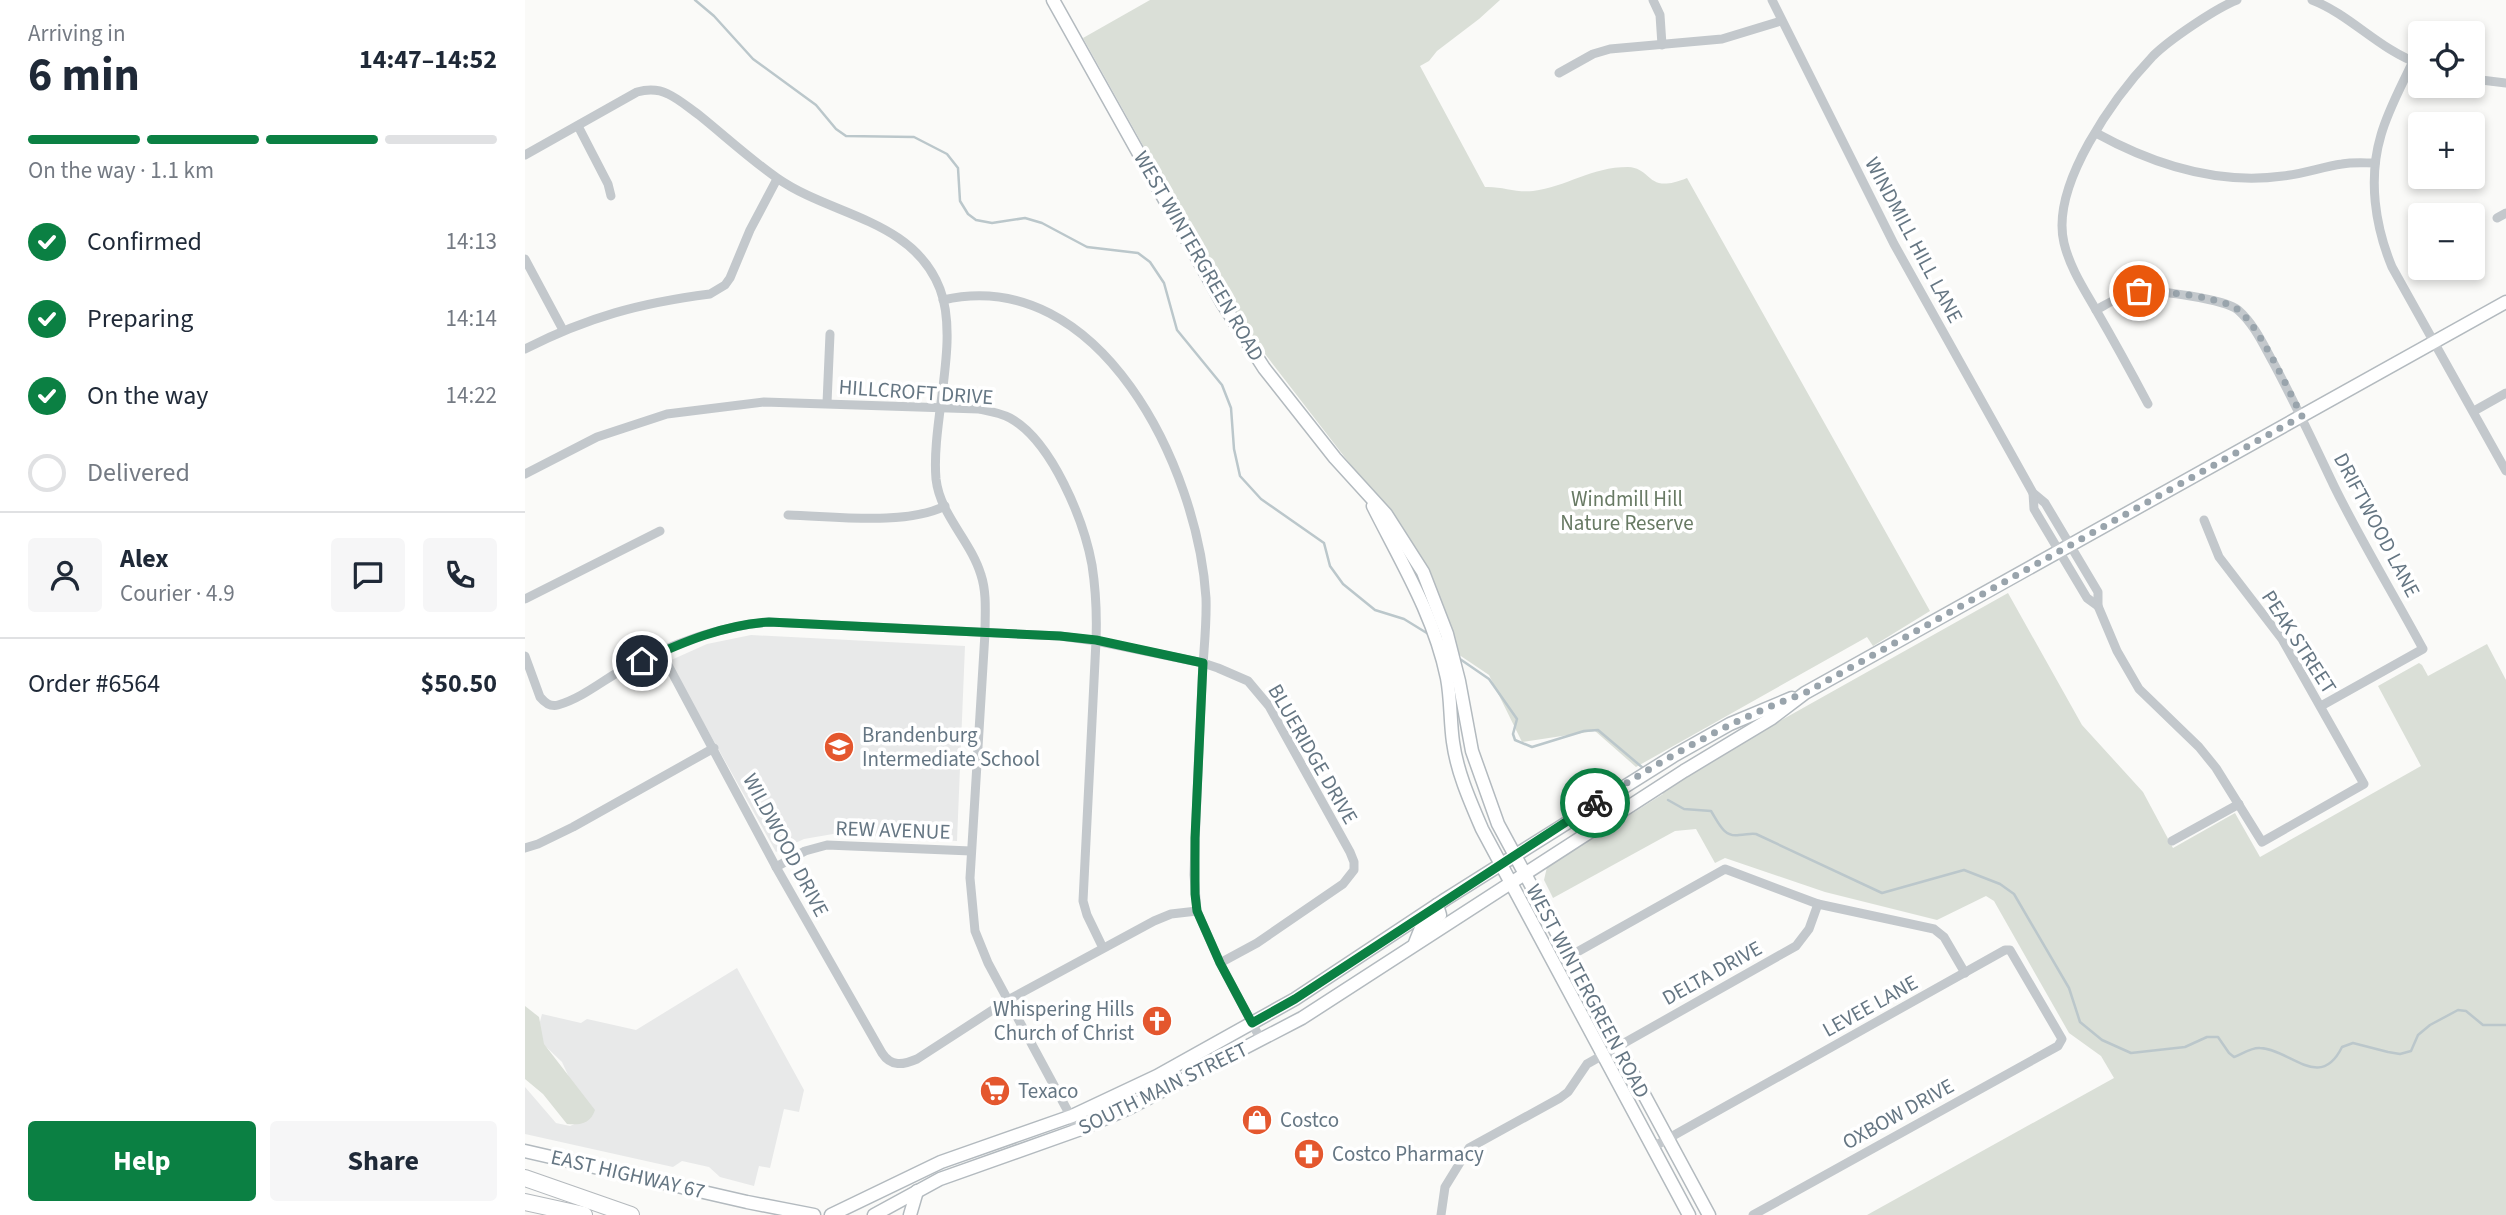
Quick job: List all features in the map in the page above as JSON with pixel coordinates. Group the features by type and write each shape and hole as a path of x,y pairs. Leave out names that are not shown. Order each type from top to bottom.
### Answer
{"highway":[{"path":"525,1178 631,1215"},
{"path":"525,1202 584,1215"}],"street":[{"name":"WEST WINTERGREEN ROAD","path":"1053,0 1223,304 1264,368 1368,496 1386,514 1423,572 1444,625 1454,682 1467,731 1483,789 1498,824 1710,1215"},
{"path":"1653,0 1660,15 1662,45"},
{"name":"WINDMILL HILL LANE","path":"1772,0 1894,244 2033,493 2045,503 2064,549 2098,592 2098,606 2117,651 2139,688 2199,747 2216,768 2262,842"},
{"path":"2148,404 2071,266 2063,240 2067,194 2083,154 2107,114 2154,55 2222,6 2237,0"},
{"path":"2312,0 2326,6 2377,43 2408,58"},
{"path":"1559,73 1593,54 1610,49 1722,39 1781,21"},
{"path":"2408,79 2389,113 2375,163 2376,206 2385,250 2506,471"},
{"path":"2485,80 2506,83"},
{"path":"525,155 638,92 647,89 664,92 690,108 777,179 871,222 903,241 927,266 940,289 947,322 936,480 945,506 981,574 985,601 970,878 975,931 988,963 1072,1116 1077,1130"},
{"path":"578,126 608,184 611,196"},
{"path":"2096,133 2129,151 2166,165 2199,173 2241,178 2284,176 2344,163 2375,163"},
{"path":"525,349 563,330 608,313 719,290 730,278 750,230 777,179"},
{"path":"2497,218 2506,213"},
{"path":"525,259 563,330"},
{"name":"DRIFTWOOD LANE","path":"2096,310 2139,291 2212,300 2236,308 2261,340 2302,416 2335,488 2423,649 2321,706"},
{"path":"943,300 964,295 996,297 1058,318 1102,352 1141,400 1175,472 1199,549 1206,607 1194,875 1197,911 1220,963 1261,1040"},
{"path":"1805,693 2506,302"},
{"path":"827,403 830,334"},
{"path":"2474,411 2506,393"},
{"name":"HILLCROFT DRIVE","path":"525,474 597,437 667,414 764,402 979,409 1009,417 1023,426 1045,452 1076,511 1088,549 1095,588 1096,640 1083,901 1103,948"},
{"name":"WEST WINTERGREEN ROAD","path":"1368,496 1421,598 1454,682 1453,744 1460,773 1482,829 1689,1215"},
{"path":"788,515 910,517 945,506"},
{"name":"PEAK STREET","path":"2204,520 2219,557 2282,639 2364,784 2262,842"},
{"path":"525,599 660,531"},
{"name":"BLUERIDGE DRIVE","path":"525,656 540,697 554,706 569,701 661,652 726,628 769,622 893,626 1096,640 1203,663 1234,674 1248,681 1269,706 1354,862 1354,870 1343,884 1257,943 1220,963"},
{"name":"WILDWOOD DRIVE","path":"661,652 776,867 882,1053 891,1062 905,1064 941,1045 1008,1000"},
{"name":"SOUTH MAIN STREET","path":"831,1215 941,1162 1072,1116 1157,1076 1295,999 1437,905 1675,755 1765,708 1805,693"},
{"name":"SOUTH MAIN STREET","path":"874,1215 949,1176 1077,1130 1129,1108 1302,1018 1684,771 1772,718 1805,693"},
{"path":"525,848 573,827 714,748"},
{"path":"1675,755 1684,771"},
{"path":"2172,841 2239,804"},
{"name":"REW AVENUE","path":"776,867 805,850 827,845 971,851"},
{"path":"1570,956 1725,869 1818,904 1934,929 1944,937 1965,973"},
{"name":"DELTA DRIVE","path":"1441,1215 1445,1186 1469,1148 1560,1098 1568,1092 1587,1064 1796,946 1809,929 1818,904"},
{"path":"1415,943 1421,928 1440,915 1437,905"},
{"path":"1008,1000 1162,917 1197,911"},
{"name":"LEVEE LANE","path":"1653,1147 2005,950 2010,950 2061,1040 2060,1044"},
{"path":"1363,954 1373,971"},
{"name":"OXBOW DRIVE","path":"1753,1215 2060,1044"},
{"path":"1157,1076 1164,1090"},
{"name":"EAST HIGHWAY 67","path":"525,1151 814,1215"},
{"path":"941,1162 949,1176"},
{"path":"910,1215 917,1191"},
{"path":"747,1202 762,1215"}],"shaded area":[{"name":"Brandenburg Intermediate School","path":"751,635 965,646 957,841 833,834 804,839 776,852 669,661 707,644"},
{"path":"737,968 804,1090 799,1112 784,1109 770,1168 759,1166 754,1186 720,1177 709,1167 682,1161 673,1167 525,1134 525,1087 556,1123 570,1126 583,1120 585,1112 562,1062 540,1041 537,1033 542,1014 581,1023 587,1019 636,1030"}],"green space":[{"name":"Windmill Hill Nature Reserve","path":"1150,0 1500,0 1420,66 1485,187 1533,191 1557,186 1602,170 1628,167 1636,168 1651,179 1664,184 1687,178 1930,611 1873,646 1867,637 1636,767 1595,731 1522,742 1489,675 1446,646 1423,577 1394,521 1245,328 1083,38"},
{"path":"2008,593 2082,725 2143,792 2173,848 2235,813 2260,857 2421,766 2378,686 2419,663 2428,676 2487,644 2506,680 2506,1215 1867,1215 2114,1078 2101,1056 2069,1033 1994,901 1986,896 1937,920 1825,892 1725,858 1715,863 1696,829 1675,831 1553,898 1544,880 1547,867 1663,794 1662,787"},
{"path":"525,1006 539,1017 544,1044 595,1110 584,1123 567,1124 543,1094 525,1079"}],"waterway":[{"path":"695,0 714,16 753,59 816,105 836,129 846,136 914,137 947,154 958,168 960,201 968,214 976,220 992,223 1025,218 1042,223 1087,247 1138,253 1150,262 1164,283 1177,330 1222,385 1231,408 1234,449 1240,476 1261,499 1324,543 1330,566 1343,584 1375,610 1404,619 1430,635"},
{"path":"1457,657 1489,679 1517,719 1513,734 1515,740 1532,747 1584,731 1598,730 1643,768"},
{"path":"1668,800 1684,809 1711,811 1729,834 1756,834 1882,893 1964,870 2000,884 2014,894 2069,988 2080,1022 2102,1040 2131,1053 2185,1047 2207,1037 2218,1037 2234,1057 2260,1048 2314,1067 2324,1066 2333,1060 2342,1047 2353,1043 2400,1054 2411,1051 2418,1035 2430,1025 2458,1010 2466,1011 2483,1025 2506,1025"}],"way so far":[{"path":"1595,803 1711,734 1765,708 1805,693 2302,416 2261,340 2236,308 2212,300 2139,291"}],"place":[{"name":"Brandenburg Intermediate School","path":"839,747"},
{"name":"Whispering Hills Church of Christ","path":"1157,1021"},
{"name":"Texaco","path":"995,1091"},
{"name":"Costco","path":"1257,1120"},
{"name":"Costco Pharmacy","path":"1309,1154"}],"route":[{"path":"642,661 686,641 726,628 748,623 793,622 1060,636 1096,640 1203,663 1194,875 1197,911 1220,963 1252,1023 1295,999 1595,803"}]}
